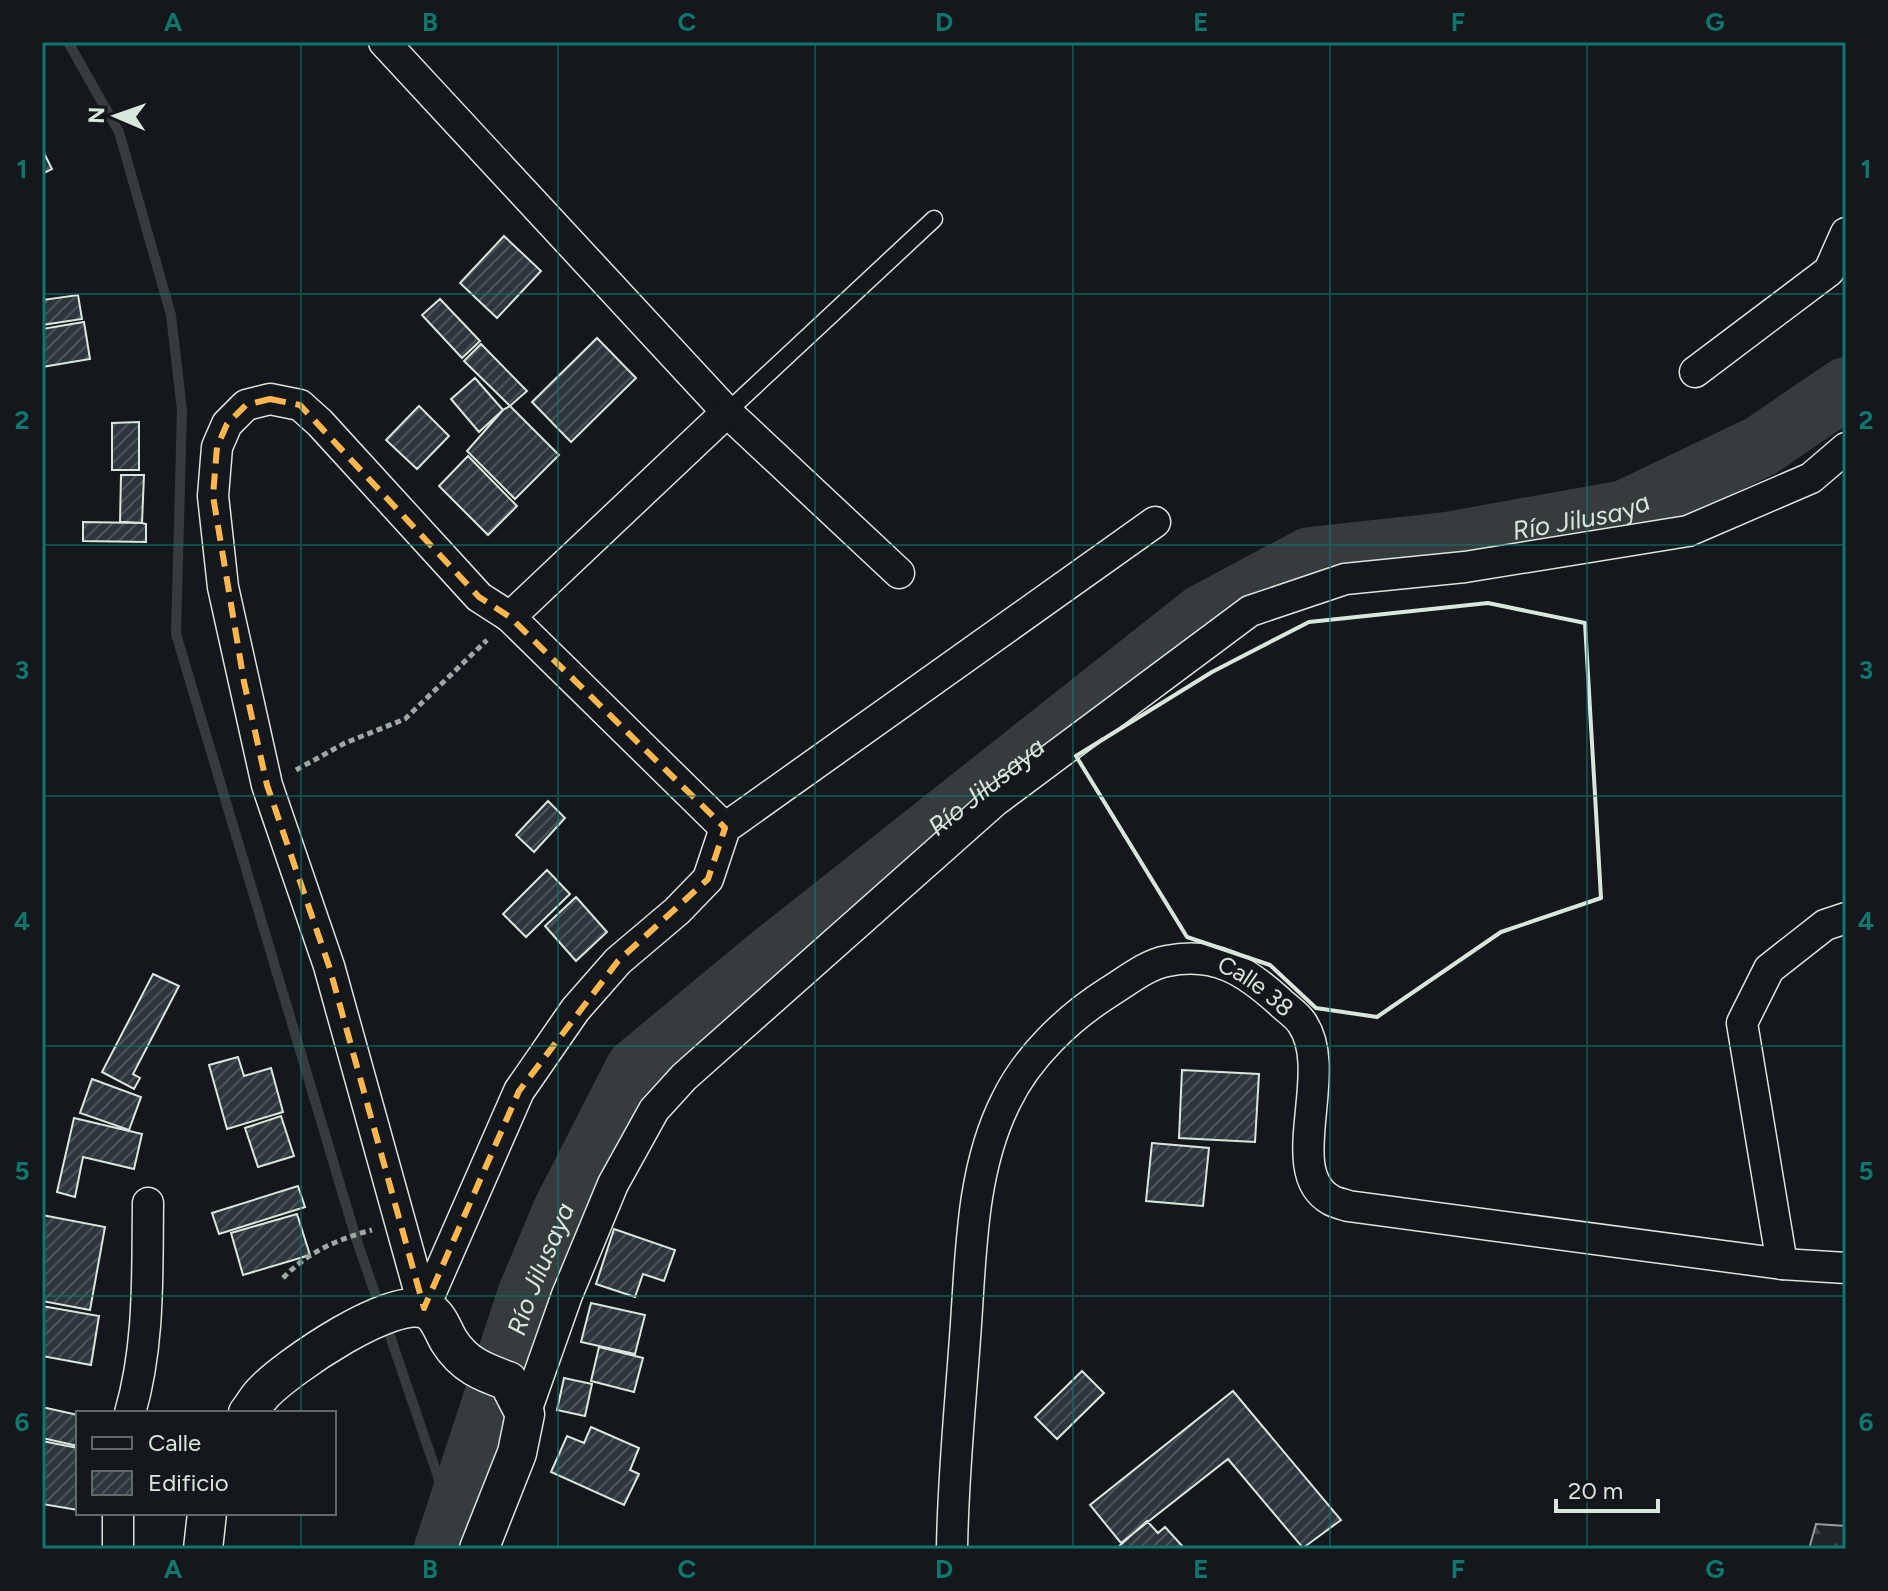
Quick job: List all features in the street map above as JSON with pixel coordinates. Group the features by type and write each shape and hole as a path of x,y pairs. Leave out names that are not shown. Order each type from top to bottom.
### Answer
{"street":[{"path":"384,42 727,412 899,573"},
{"path":"1695,372 1829,271 1846,233"},
{"path":"395,1314 329,966 267,785 223,587 213,496 217,447 227,424 246,405 270,399 300,405 479,597 510,617 725,828"},
{"path":"510,617 727,412"},
{"path":"503,1389 567,1295 613,1184 654,1110 684,1077 995,801 1250,611 1345,579 1465,567 1688,531 1811,478 1846,448"},
{"path":"395,1314 519,1091 575,1010 610,971 708,879 725,828 1155,522"},
{"path":"1782,1264 1742,1023 1769,969 1825,925 1846,918"},
{"name":"Calle 38","path":"952,1549 973,1237 982,1171 992,1134 1006,1100 1026,1068 1057,1033 1096,1000 1155,964 1181,958 1213,960 1247,973 1302,1023 1313,1051 1315,1090 1307,1160 1314,1181 1329,1199 1348,1206 1782,1264 1846,1268"},
{"path":"131,1411 139,1382 146,1334 148,1203"},
{"path":"250,1411 263,1393 308,1356 395,1314 432,1312 463,1360 503,1389 517,1453 479,1549"},
{"path":"118,1515 118,1549"},
{"path":"203,1549 207,1515"}],"lane":[{"path":"727,412 934,219"}],"path":[{"path":"267,785 345,743 405,719 510,617"},
{"path":"283,1278 326,1245 364,1232"}],"highlighted area":[{"path":"270,399 300,405 479,597 510,617 725,828 708,879 618,961 519,1091 424,1308 329,966 267,785 244,682 213,496 217,447 227,424 246,405"}],"green space":[{"path":"1816,1524 1846,1526 1846,1549 1809,1549"}],"building":[{"path":"42,149 52,169 42,174"},
{"path":"504,236 541,271 497,318 460,283"},
{"path":"78,295 82,319 42,325 42,300"},
{"path":"440,299 480,341 462,358 422,315"},
{"path":"84,322 90,359 42,367 42,329"},
{"path":"597,338 636,378 571,442 532,402"},
{"path":"481,344 527,391 510,406 464,361"},
{"path":"475,378 503,410 479,432 451,399"},
{"path":"419,406 449,436 417,469 386,440"},
{"path":"510,406 559,455 515,499 467,451"},
{"path":"139,422 139,470 112,470 112,423"},
{"path":"468,456 517,506 488,535 439,486"},
{"path":"121,475 144,475 142,523 120,522"},
{"path":"83,522 146,524 146,542 83,541"},
{"path":"548,801 565,818 534,852 516,835"},
{"path":"547,870 570,894 526,937 503,914"},
{"path":"576,897 607,932 576,961 545,926"},
{"path":"153,974 179,986 133,1074 140,1078 134,1089 102,1072"},
{"path":"238,1057 244,1076 271,1068 283,1112 227,1129 209,1065"},
{"path":"1182,1070 1259,1074 1255,1142 1179,1138"},
{"path":"92,1079 141,1097 129,1130 80,1113"},
{"path":"281,1116 294,1156 258,1167 245,1128"},
{"path":"74,1118 142,1134 134,1169 83,1157 75,1197 57,1192"},
{"path":"1152,1143 1209,1148 1203,1206 1146,1201"},
{"path":"298,1186 305,1207 219,1234 212,1213"},
{"path":"297,1214 310,1255 243,1275 231,1233"},
{"path":"42,1215 105,1227 90,1310 42,1301"},
{"path":"614,1229 675,1250 664,1281 643,1274 635,1297 596,1284"},
{"path":"591,1303 645,1315 635,1354 581,1342"},
{"path":"42,1306 99,1316 91,1365 42,1356"},
{"path":"599,1347 643,1358 634,1392 591,1381"},
{"path":"1082,1371 1104,1393 1057,1439 1035,1417"},
{"path":"564,1378 592,1384 585,1416 557,1410"},
{"path":"1233,1391 1341,1520 1303,1548 1228,1459 1121,1543 1090,1505"},
{"path":"42,1407 76,1415 76,1446 42,1438"},
{"path":"591,1427 639,1448 630,1470 639,1474 624,1505 551,1472 567,1436 584,1443"},
{"path":"42,1441 76,1448 76,1510 42,1504"},
{"path":"1147,1521 1158,1533 1165,1527 1185,1549 1116,1549"}],"waterway":[{"path":"68,42 119,132 171,315 182,410 176,634 355,1235 380,1308"},
{"name":"Río Jilusaya","path":"445,1549 528,1296 564,1210 636,1069 766,961 1203,615 1310,558 1447,543 1625,511 1761,446 1846,388"},
{"path":"386,1324 454,1524"}],"wall":[{"path":"1488,603 1585,623 1601,898 1501,932 1377,1017 1316,1008 1270,965 1187,937 1076,756 1212,672 1309,622 1488,603"}]}
